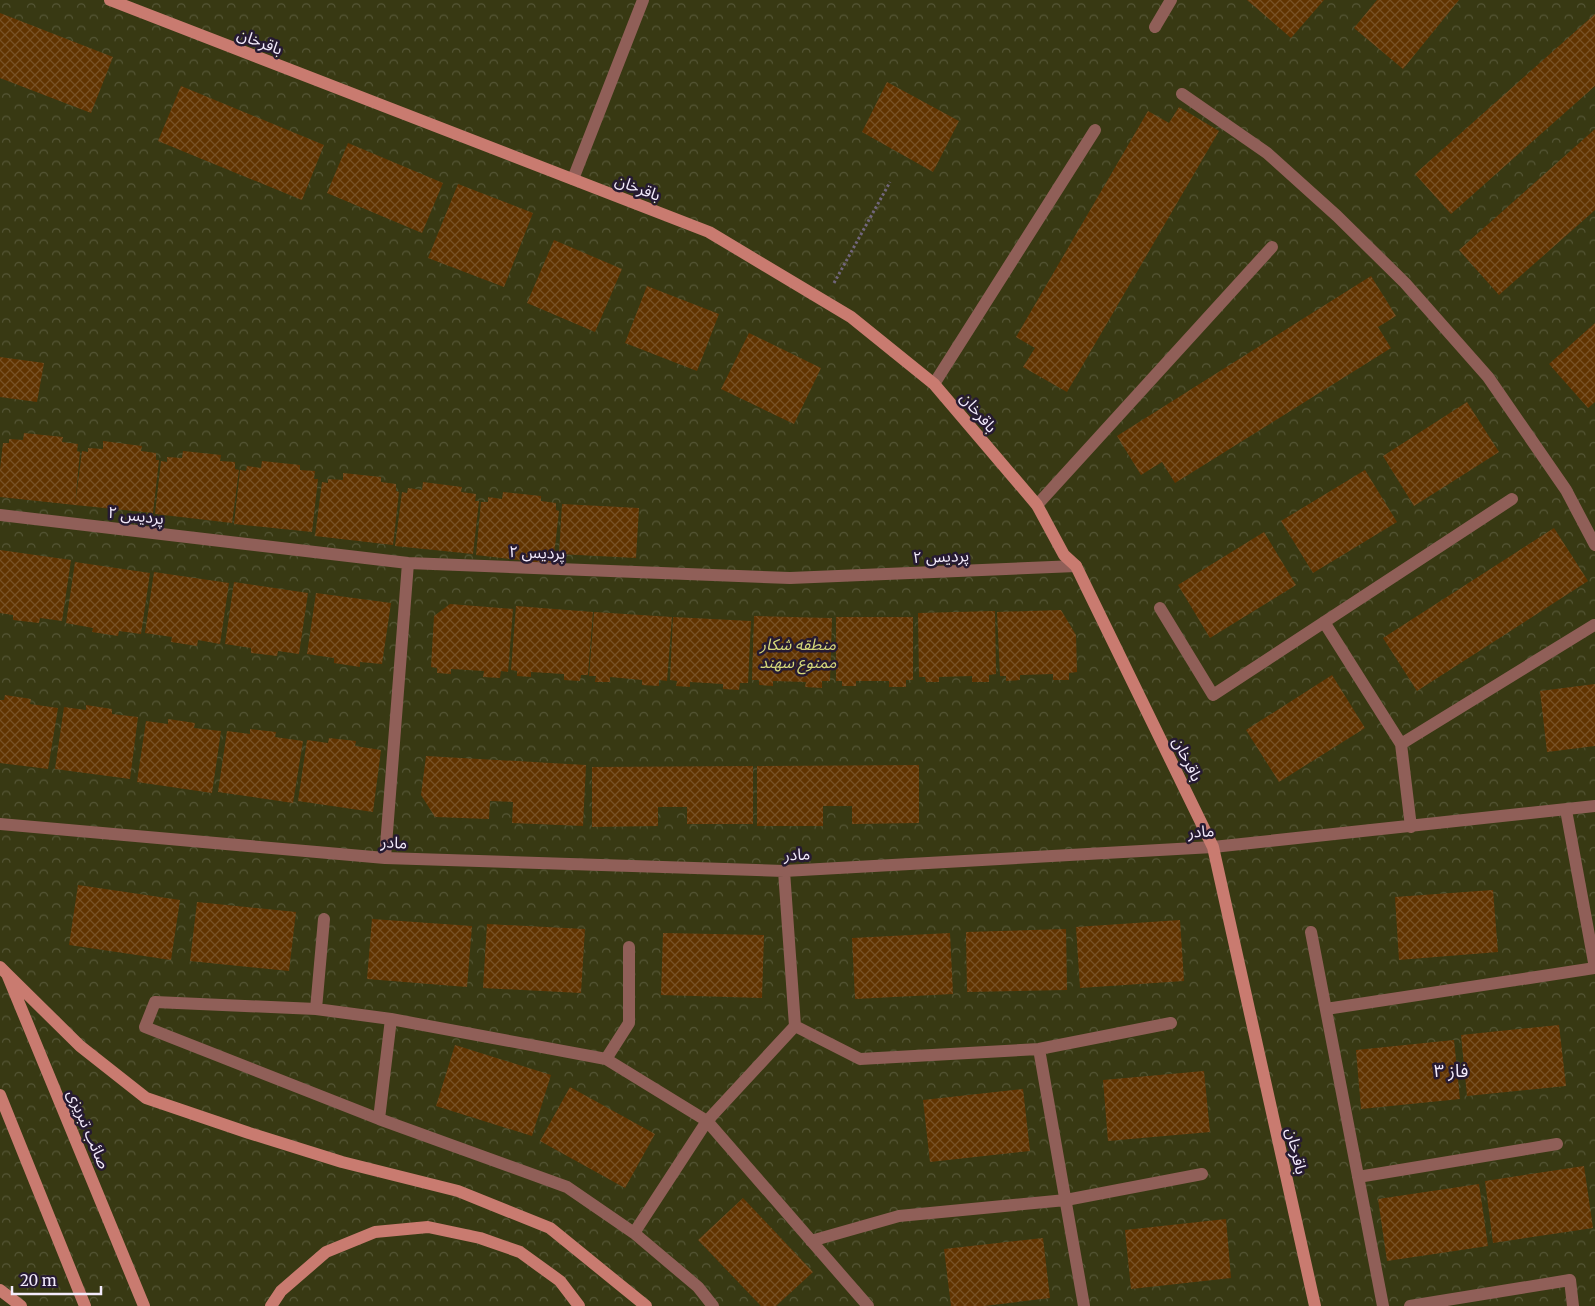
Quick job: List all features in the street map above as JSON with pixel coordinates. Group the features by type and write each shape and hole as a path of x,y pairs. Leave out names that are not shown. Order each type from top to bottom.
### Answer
{"main road":[{"name":"باقرخان","path":"110,0 133,4 709,232 851,317 934,384 1037,505 1064,555 1076,566 1213,847 1315,1306"},
{"name":"صائب تبریزی","path":"3,970 144,1306"},
{"path":"3,970 80,1046 146,1098 342,1162 458,1191 550,1228 646,1306"},
{"path":"0,1095 85,1306"},
{"path":"271,1306 281,1291 326,1252 375,1232 428,1227 480,1238 520,1252 560,1281 579,1306"},
{"path":"0,1290 21,1306"}],"street":[{"path":"573,179 643,0"},
{"path":"1155,27 1171,0"},
{"path":"1182,94 1267,153 1337,216 1405,283 1488,377 1566,490 1595,545"},
{"path":"934,384 1095,130"},
{"path":"1037,505 1272,247"},
{"path":"1160,608 1213,695 1512,499"},
{"name":"پردیس ۲","path":"0,515 408,563 790,578 1076,566"},
{"path":"385,858 408,563"},
{"path":"1324,622 1401,744 1411,827"},
{"path":"1401,744 1594,625"},
{"name":"مادر","path":"0,824 385,858 784,871 1213,847 1595,806"},
{"path":"1326,1009 1595,968 1566,810"},
{"path":"634,1233 707,1121 795,1026 784,871"},
{"path":"316,1009 324,919"},
{"path":"1311,932 1384,1306"},
{"path":"606,1059 629,1023 629,947"},
{"path":"713,1306 698,1287 634,1233 567,1187 379,1119 145,1027 155,1002 316,1009 391,1019 606,1059 707,1121 868,1306"},
{"path":"379,1119 391,1019"},
{"path":"795,1026 860,1059 1039,1049 1170,1023"},
{"path":"1039,1049 1084,1306"},
{"path":"1358,1177 1557,1144"},
{"path":"811,1241 899,1216 1066,1200 1202,1174"},
{"path":"1410,1306 1570,1280 1574,1306"}],"path":[{"path":"824,301 890,182"}],"green space":[{"name":"منطقه شکار ممنوع سهند","path":"0,0 1595,0 1595,1306 0,1306"}],"building":[{"path":"1247,0 1324,0 1291,38"},
{"path":"1377,0 1459,0 1403,69 1354,28"},
{"path":"0,13 113,57 91,113 0,78"},
{"path":"1595,14 1595,86 1451,214 1415,174"},
{"path":"887,82 959,121 933,172 862,132"},
{"path":"181,86 324,145 302,200 158,141"},
{"path":"1179,107 1219,131 1067,392 1023,367 1035,348 1016,337 1148,111 1169,123"},
{"path":"1595,129 1595,210 1499,295 1459,250"},
{"path":"348,143 443,183 422,233 327,193"},
{"path":"458,184 533,213 504,287 428,258"},
{"path":"554,240 622,269 595,332 527,303"},
{"path":"1371,276 1396,316 1378,327 1391,348 1175,483 1162,462 1141,475 1117,436"},
{"path":"647,286 719,314 697,371 625,343"},
{"path":"1595,323 1595,402 1588,408 1549,364"},
{"path":"749,333 821,368 794,424 721,389"},
{"path":"0,357 44,363 37,402 0,397"},
{"path":"1467,402 1499,452 1414,506 1383,456"},
{"path":"24,433 63,437 62,442 78,444 77,451 80,452 75,505 0,497 0,469 3,443 9,443 9,439 23,440"},
{"path":"103,441 142,446 141,451 156,453 156,460 159,460 153,513 75,505 82,451 88,452 88,448 103,449"},
{"path":"183,451 221,455 220,461 235,462 235,469 239,470 232,523 155,514 161,461 167,462 167,457 182,458"},
{"path":"262,461 300,465 300,470 315,471 314,479 318,479 312,532 234,524 240,470 246,471 247,466 261,468"},
{"path":"1365,470 1397,522 1313,573 1281,521"},
{"path":"343,473 381,477 381,482 396,484 396,491 399,492 393,545 315,536 322,482 328,483 328,479 343,480"},
{"path":"423,482 462,487 461,492 476,494 475,501 479,501 473,554 395,546 402,492 407,493 408,488 422,490"},
{"path":"503,492 541,496 541,501 556,503 556,510 559,511 553,564 476,555 481,502 488,502 488,497 502,499"},
{"path":"562,504 639,508 636,558 559,554"},
{"path":"1554,528 1588,581 1417,691 1383,638"},
{"path":"1264,532 1296,585 1210,638 1178,585"},
{"path":"0,550 71,560 62,621 40,618 39,623 13,620 13,615 0,613"},
{"path":"75,562 150,573 141,634 119,631 118,636 92,632 93,628 66,623"},
{"path":"154,572 229,583 220,644 198,640 197,646 171,642 172,637 145,633"},
{"path":"234,582 308,593 299,654 278,651 277,656 251,653 251,648 225,644"},
{"path":"316,593 391,603 382,664 360,662 360,667 334,663 334,658 307,654"},
{"path":"450,604 513,609 508,672 501,671 500,678 483,677 484,671 451,669 451,674 437,673 437,668 431,667 434,616"},
{"path":"516,606 593,612 588,675 581,675 580,681 564,680 564,674 531,672 531,677 517,676 517,671 511,670"},
{"path":"1061,610 1076,635 1077,672 1069,673 1069,680 1053,680 1053,674 1020,675 1020,680 1006,681 1006,676 1000,676 997,612"},
{"path":"995,611 996,674 989,675 989,682 972,682 972,676 939,677 939,682 926,682 925,677 919,677 918,613"},
{"path":"594,612 672,617 667,681 659,680 659,686 642,685 642,680 610,677 610,682 595,682 596,676 589,676"},
{"path":"754,616 832,618 830,681 822,681 822,688 805,687 806,682 773,681 773,686 759,685 759,680 752,680"},
{"path":"673,617 751,621 748,683 740,683 739,690 723,689 723,684 690,682 690,687 676,686 677,681 670,680"},
{"path":"836,617 913,617 913,680 906,680 906,687 889,687 889,681 856,681 856,686 842,686 842,681 836,681"},
{"path":"1332,675 1365,728 1279,782 1246,730"},
{"path":"1595,684 1595,746 1547,752 1540,691"},
{"path":"5,695 31,699 30,704 58,708 48,769 0,763 0,700 4,700"},
{"path":"86,705 112,709 112,714 138,717 130,779 55,769 64,707 86,710"},
{"path":"168,719 195,723 194,728 221,731 212,793 137,782 146,721 168,724"},
{"path":"250,729 276,732 275,737 303,741 293,803 218,792 227,731 250,734"},
{"path":"329,738 356,741 355,746 381,750 373,812 298,801 307,740 328,743"},
{"path":"426,756 586,765 583,826 512,823 513,802 490,801 489,819 435,817 421,795"},
{"path":"919,765 919,823 852,824 852,806 823,806 823,826 757,826 757,766"},
{"path":"753,766 753,824 687,824 687,807 658,807 658,826 592,827 592,767"},
{"path":"78,885 180,900 171,960 69,945"},
{"path":"1493,890 1498,952 1399,960 1395,897"},
{"path":"197,902 296,912 289,971 190,961"},
{"path":"372,919 472,926 467,987 367,979"},
{"path":"1180,920 1184,981 1080,988 1076,927"},
{"path":"487,924 585,929 581,993 483,988"},
{"path":"1066,929 1067,990 967,992 966,932"},
{"path":"663,933 764,935 762,998 661,995"},
{"path":"950,933 953,994 855,999 852,938"},
{"path":"1559,1025 1566,1086 1467,1096 1461,1035"},
{"path":"1454,1040 1460,1099 1361,1109 1356,1050"},
{"path":"455,1045 551,1075 532,1136 436,1106"},
{"path":"1204,1071 1210,1132 1108,1141 1103,1080"},
{"path":"570,1087 655,1134 625,1188 540,1141"},
{"path":"1023,1089 1030,1151 930,1162 923,1100"},
{"path":"1584,1166 1593,1228 1493,1243 1485,1181"},
{"path":"1479,1184 1488,1246 1387,1261 1378,1199"},
{"path":"743,1198 813,1272 776,1306 761,1306 698,1240"},
{"path":"1226,1219 1231,1278 1131,1289 1125,1230"},
{"path":"1043,1238 1050,1298 984,1306 951,1306 944,1249"}],"district":[{"name":"فاز ۳","path":"1451,1071"}]}
